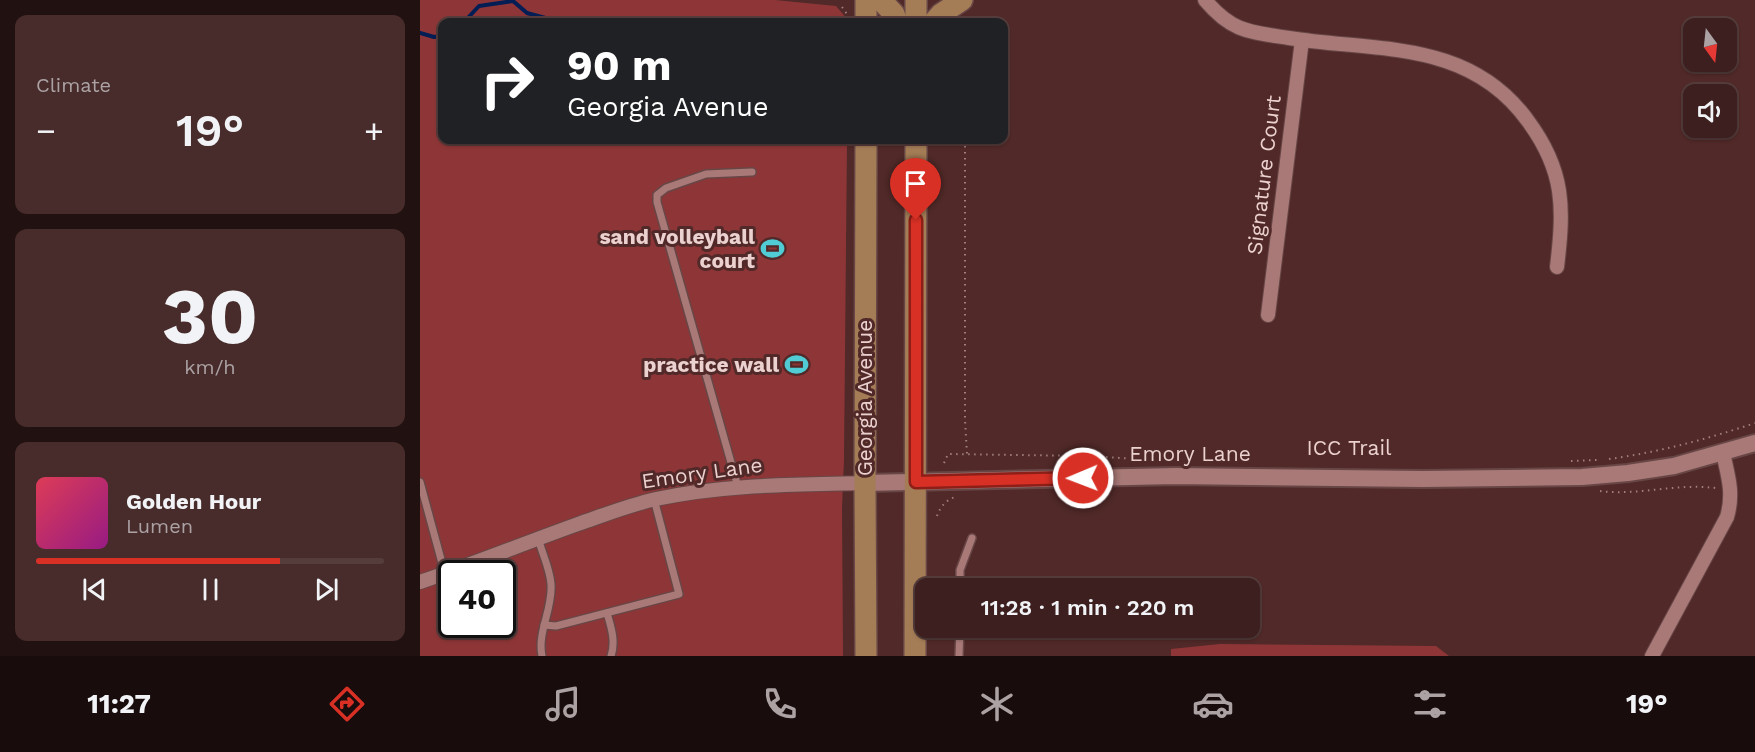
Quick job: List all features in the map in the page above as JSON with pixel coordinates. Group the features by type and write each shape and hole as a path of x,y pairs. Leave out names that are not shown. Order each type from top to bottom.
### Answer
{"main road":[{"path":"866,0 866,18"},
{"path":"881,0 896,18"},
{"path":"916,0 916,18"},
{"path":"938,18 962,0"},
{"name":"Georgia Avenue","path":"866,144 867,656"},
{"path":"902,144 903,182 916,202"},
{"path":"915,656 916,144"}],"street":[{"path":"1205,0 1218,15 1233,26 1247,32 1400,50 1441,58 1468,69 1504,93 1538,133 1557,176 1562,202 1562,229 1557,267"},
{"name":"Signature Court","path":"1268,315 1302,40"},
{"name":"Emory Lane","path":"481,560 620,509 654,499 738,487 1175,476 1424,479 1582,477 1674,466 1755,443"},
{"path":"1652,656 1727,517 1732,492 1723,453"},
{"name":"Emory Lane","path":"420,582 438,576"}],"lane":[{"path":"738,487 657,202 657,195 672,186 706,174 752,172"},
{"path":"420,482 422,498 441,560"},
{"path":"544,625 556,626 679,594 654,499"},
{"path":"538,538 551,584 548,613 542,636 542,656"},
{"path":"960,578 960,570 972,538"},
{"path":"607,613 613,638 611,656"},
{"path":"959,656 960,638"}],"path":[{"path":"842,7 848,18"},
{"path":"965,144 967,454"},
{"path":"1571,461 1631,456 1708,439 1755,423"},
{"path":"944,463 948,454 1089,456 1154,460"},
{"path":"937,516 946,502"}],"shaded area":[{"path":"420,0 775,0 836,6 846,18 438,18 438,144 847,144 842,508 843,656 420,656"},
{"path":"1220,644 1436,646 1449,656 1171,656 1171,649"}],"waterway":[{"path":"468,18 479,6 513,1 527,13 545,18"},
{"path":"420,33 438,36"}],"place":[{"name":"sand volleyball court","path":"773,249"},
{"name":"practice wall","path":"797,365"}],"route":[{"path":"916,220 916,482 1083,478"}]}
